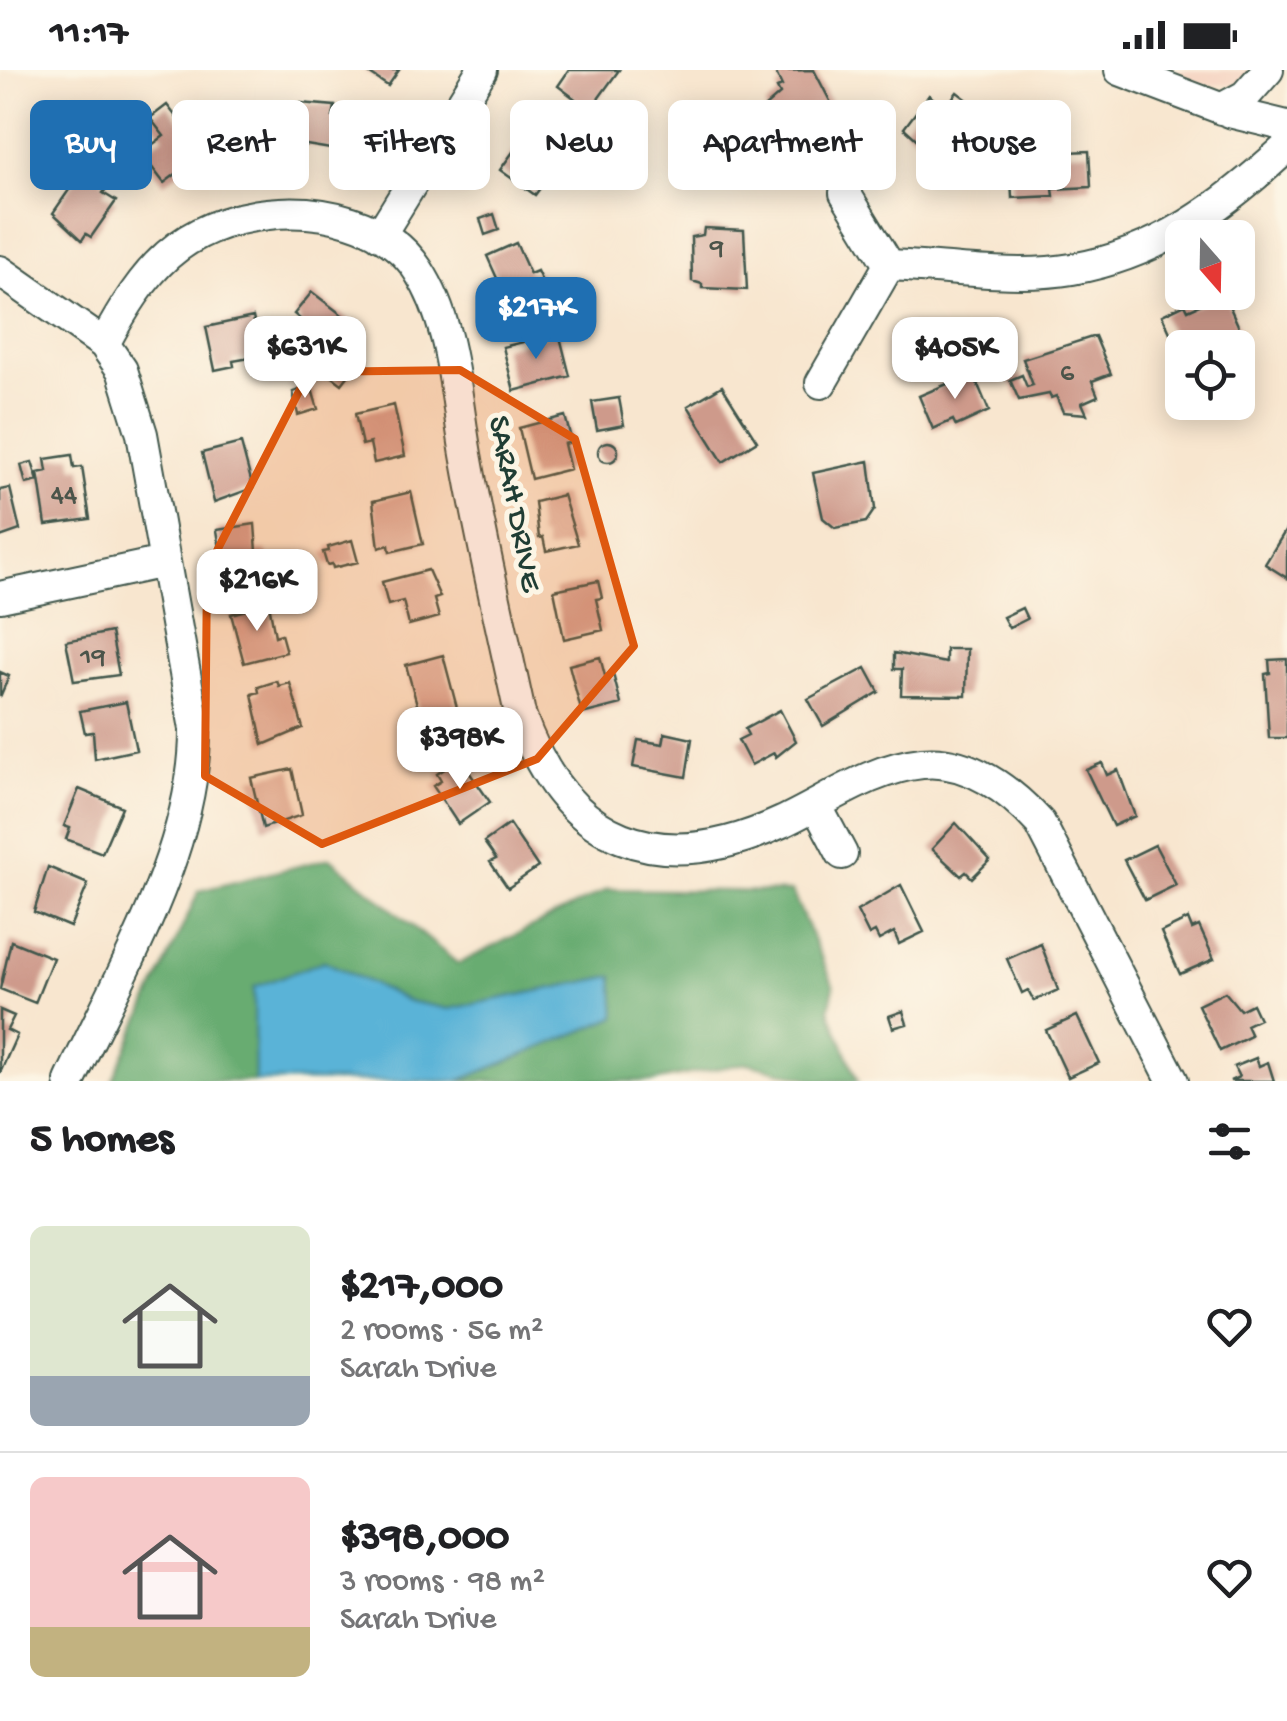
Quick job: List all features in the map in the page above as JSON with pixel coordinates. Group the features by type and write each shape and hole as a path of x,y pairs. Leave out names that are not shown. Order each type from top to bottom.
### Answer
{"street":[{"path":"380,235 482,70"},
{"path":"1120,70 1220,108 1287,126"},
{"path":"1220,108 1245,96 1268,70"},
{"path":"888,265 1070,270 1124,256 1190,226 1241,190 1287,148"},
{"path":"845,193 888,265"},
{"name":"SARAH DRIVE","path":"104,344 133,294 166,251 216,226 250,216 320,213 380,235 417,269 444,325 467,462 520,714 528,736 566,802 586,821 634,844 665,849 720,846 884,772 924,762 980,776 1020,801 1040,823 1173,1081"},
{"path":"821,383 888,265"},
{"path":"0,271 104,344 122,370 142,434 190,697 195,764 162,883 70,1081"},
{"path":"0,596 164,562"},
{"path":"816,805 842,854"}],"highlighted area":[{"path":"460,370 575,439 634,646 537,759 322,844 205,776 207,570 309,372"}],"shaded area":[{"path":"1164,70 1259,70 1247,85 1206,85"}],"green space":[{"path":"330,858 458,964 608,889 792,892 834,986 829,1010 858,1081 819,1081 747,1063 652,1081 459,1081 616,1017 613,976 449,1009 408,1001 324,961 254,987 255,1081 112,1081 199,891"}],"water":[{"path":"324,961 408,1001 449,1009 613,976 616,1017 459,1081 255,1081 254,987"}],"building":[{"path":"364,70 399,70 388,86"},
{"path":"569,70 619,70 597,100 577,100 558,86"},
{"path":"814,70 829,100 773,100 780,94 777,88 782,86 775,71"},
{"path":"957,92 968,100 951,100"},
{"path":"309,104 329,105 329,149 309,145"},
{"path":"167,105 172,111 172,177 164,183 152,167 152,145 164,136 152,116"},
{"path":"916,112 916,139 904,128"},
{"path":"1089,151 1091,187 1071,188 1071,152"},
{"path":"510,156 510,177 500,170"},
{"path":"69,190 105,190 103,193 116,201 91,237 86,234 82,240 53,213"},
{"path":"1012,190 1053,190 1054,196 1012,198"},
{"path":"494,214 499,230 485,235 480,219"},
{"path":"704,228 744,230 747,290 702,288 702,284 692,281 691,237 703,235"},
{"path":"516,243 530,274 537,271 550,299 514,316 487,256"},
{"path":"312,292 363,331 353,344 365,354 342,384 325,371 335,359 299,333 300,319 294,314"},
{"path":"1172,310 1231,310 1240,330 1169,330 1162,315"},
{"path":"253,317 261,356 233,361 234,366 215,370 206,327"},
{"path":"559,333 570,376 514,391 503,347"},
{"path":"1095,336 1111,374 1092,381 1098,396 1082,403 1087,414 1063,412 1056,396 1051,398 1049,394 1019,400 1010,380 1022,375 1027,387 1033,385 1023,359"},
{"path":"973,373 989,411 956,426 953,420 933,429 919,396"},
{"path":"311,386 318,409 298,415 293,392"},
{"path":"722,386 757,441 723,462 688,406"},
{"path":"619,398 624,425 597,430 592,402"},
{"path":"394,405 405,456 374,463 370,443 362,445 355,414"},
{"path":"565,416 572,442 564,444 570,469 531,479 519,428"},
{"path":"604,442 612,442 618,452 612,462 604,462 598,456 598,448"},
{"path":"241,443 253,488 214,502 202,453"},
{"path":"72,455 74,468 82,467 90,519 46,525 38,473 47,471 45,459"},
{"path":"869,461 875,509 866,522 835,528 823,518 813,473"},
{"path":"32,462 38,481 26,484 21,465"},
{"path":"10,488 20,530 0,537 0,490"},
{"path":"411,492 423,544 390,552 389,545 379,548 373,501"},
{"path":"563,495 578,544 546,551 543,537 539,538 535,502"},
{"path":"255,524 257,552 266,550 270,573 225,580 217,530"},
{"path":"1287,528 1287,578 1265,564"},
{"path":"352,540 358,562 333,568 332,564 327,565 323,552 329,551 328,547"},
{"path":"428,570 440,597 434,599 439,617 409,625 403,601 388,605 382,582"},
{"path":"598,581 602,598 596,599 603,630 564,639 554,590"},
{"path":"269,604 275,636 281,634 286,652 244,663 231,614"},
{"path":"1022,608 1027,619 1009,628 1003,617"},
{"path":"111,632 119,675 74,681 66,641"},
{"path":"946,649 967,649 966,696 901,695 902,669 894,669 894,653 946,663"},
{"path":"443,655 457,708 420,715 406,665"},
{"path":"600,657 605,676 613,674 621,704 582,714 569,665"},
{"path":"1287,659 1287,738 1269,738 1265,674 1270,673 1269,660"},
{"path":"866,668 879,692 823,726 808,699"},
{"path":"0,672 9,676 0,697"},
{"path":"277,681 279,686 290,683 303,728 263,745 252,694 259,692 258,687"},
{"path":"126,702 136,750 95,759 93,732 85,733 80,711"},
{"path":"780,710 796,741 776,757 774,753 751,765 738,740 748,735 745,729"},
{"path":"665,733 692,739 686,777 633,767 638,740 663,744"},
{"path":"460,759 490,802 458,824 433,786 441,781 437,774"},
{"path":"1102,763 1107,775 1118,770 1135,816 1113,826 1086,770"},
{"path":"292,769 302,815 263,828 251,778"},
{"path":"79,789 122,807 102,853 66,839 70,828 64,826"},
{"path":"956,823 990,860 972,878 966,872 961,876 932,849"},
{"path":"509,824 538,867 508,888 490,862 496,859 484,842"},
{"path":"1155,845 1176,885 1145,900 1124,860"},
{"path":"48,867 88,884 70,927 34,912"},
{"path":"901,885 924,932 899,944 894,932 879,940 875,932 869,935 857,911"},
{"path":"1188,919 1192,929 1199,926 1214,959 1180,974 1161,932"},
{"path":"11,941 53,958 35,1003 0,989"},
{"path":"1041,944 1058,990 1034,1001 1028,990 1022,993 1007,959"},
{"path":"1225,992 1240,1010 1252,1004 1259,1019 1246,1025 1251,1036 1220,1051 1198,1005"},
{"path":"0,1010 14,1016 7,1030 17,1035 0,1073"},
{"path":"903,1011 907,1024 893,1028 889,1016"},
{"path":"1077,1016 1099,1063 1068,1077 1046,1030"},
{"path":"1256,1058 1259,1066 1268,1062 1274,1081 1230,1081 1239,1077 1234,1067"}]}
